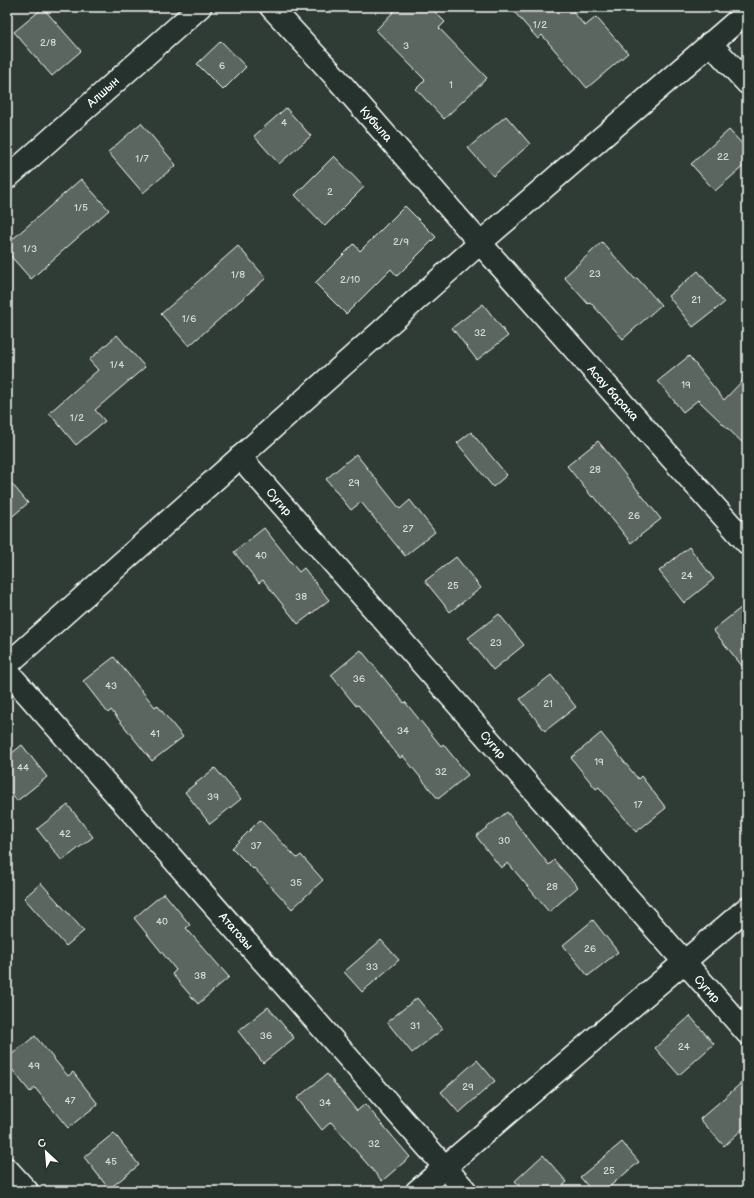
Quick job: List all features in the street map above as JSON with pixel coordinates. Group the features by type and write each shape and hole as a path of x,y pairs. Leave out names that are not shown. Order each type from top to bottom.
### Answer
{"street":[{"name":"Алшын","path":"7,178 200,7"},
{"name":"Кубыла","path":"271,7 331,72 480,243"},
{"path":"7,665 480,243 747,12"},
{"path":"710,43 747,83"},
{"name":"Асау барака","path":"480,243 747,543"},
{"name":"Сугир","path":"240,457 747,1033"},
{"name":"Атагозы","path":"7,671 466,1191"},
{"path":"417,1191 747,908"},
{"path":"7,1169 27,1191"}],"building":[{"path":"398,7 430,7 445,22 439,28 487,78 444,119 416,89 425,80 376,30"},
{"path":"510,7 569,7 585,26 596,17 628,53 587,88 542,35 538,39"},
{"path":"43,8 81,51 52,76 14,32"},
{"path":"221,41 246,67 223,90 197,64"},
{"path":"286,108 311,136 279,164 254,136"},
{"path":"506,116 530,144 493,176 468,148"},
{"path":"141,123 176,165 143,193 108,152"},
{"path":"729,130 747,149 747,163 715,191 691,164"},
{"path":"334,156 364,187 325,226 295,195"},
{"path":"81,179 109,210 31,279 7,252 7,244"},
{"path":"405,206 436,237 397,276 391,269 346,314 315,283 354,244 360,251"},
{"path":"602,242 635,279 637,278 661,305 623,339 590,302 588,304 564,277"},
{"path":"238,246 266,278 189,346 161,314"},
{"path":"698,271 724,303 693,327 668,296"},
{"path":"483,304 508,336 477,360 452,328"},
{"path":"117,335 145,367 95,410 105,421 76,445 49,413 98,370 89,360"},
{"path":"689,356 724,400 747,376 747,447 698,400 683,412 658,381"},
{"path":"471,432 507,475 493,487 457,443"},
{"path":"598,441 661,519 631,543 594,496 592,497 567,466"},
{"path":"356,454 400,509 410,500 435,532 405,556 361,502 351,510 326,479"},
{"path":"7,478 28,503 7,521"},
{"path":"264,528 299,572 304,568 329,600 298,624 263,580 259,583 234,552"},
{"path":"689,547 714,579 684,603 659,571"},
{"path":"456,557 481,588 450,612 425,581"},
{"path":"747,603 747,672 713,630"},
{"path":"499,614 524,645 493,670 468,638"},
{"path":"361,650 404,703 405,702 441,746 443,744 468,775 438,799 403,756 400,758 358,705 356,706 331,675"},
{"path":"114,657 155,707 157,705 183,737 152,761 111,710 108,713 83,681"},
{"path":"551,675 576,707 545,731 520,699"},
{"path":"601,733 638,779 641,776 666,808 636,832 599,787 596,789 571,758"},
{"path":"22,745 47,777 17,801 7,789 7,757"},
{"path":"215,768 241,799 210,824 185,792"},
{"path":"68,805 93,837 62,861 37,829"},
{"path":"507,812 549,865 554,860 578,887 549,912 508,863 501,868 476,836"},
{"path":"260,820 297,858 301,855 323,880 292,909 254,868 253,869 232,848"},
{"path":"41,883 84,931 66,946 24,898"},
{"path":"164,893 190,925 186,928 229,977 198,1004 172,974 176,970 134,918"},
{"path":"593,920 618,952 588,976 563,945"},
{"path":"381,940 399,960 362,992 344,972"},
{"path":"417,998 443,1029 412,1053 387,1022"},
{"path":"268,1007 294,1038 263,1063 238,1031"},
{"path":"690,1016 714,1044 679,1075 655,1048"},
{"path":"35,1036 68,1076 73,1072 98,1104 68,1128 35,1088 30,1092 7,1063 7,1058"},
{"path":"477,1060 495,1081 459,1113 441,1092"},
{"path":"327,1074 357,1111 365,1104 410,1157 382,1181 331,1122 322,1130 297,1098"},
{"path":"747,1078 747,1125 724,1146 700,1119"},
{"path":"114,1133 139,1165 109,1189 84,1157"},
{"path":"622,1142 639,1162 604,1191 592,1191 580,1177"},
{"path":"543,1155 567,1182 557,1191 524,1191 515,1181"}]}
